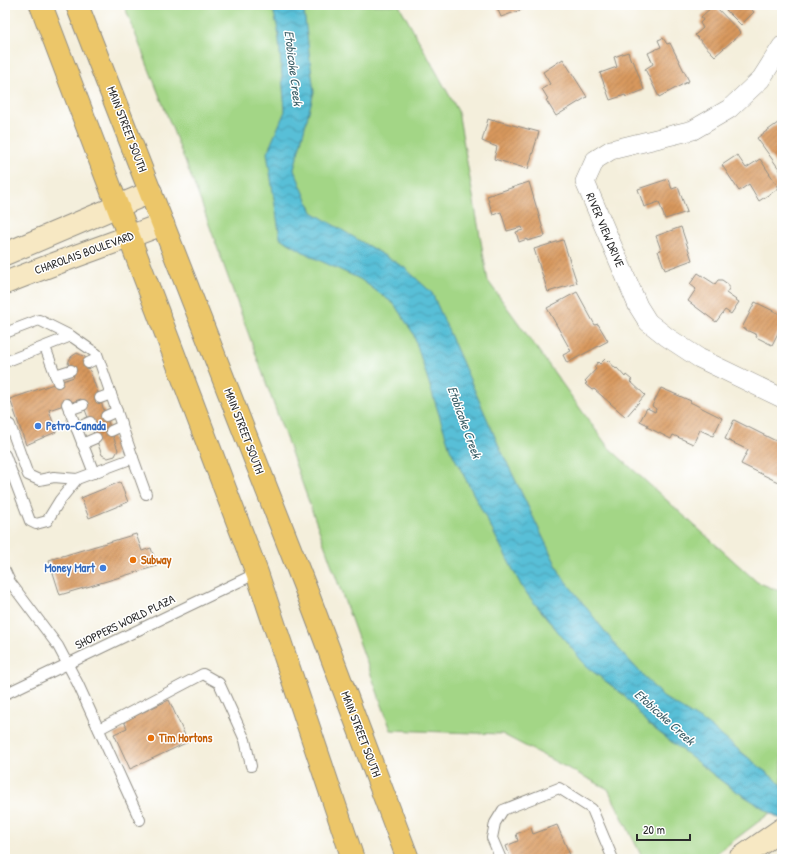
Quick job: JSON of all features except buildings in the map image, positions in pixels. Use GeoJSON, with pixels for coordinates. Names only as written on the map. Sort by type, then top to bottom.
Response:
{"type":"FeatureCollection","features":[{"type":"Feature","properties":{"kind":"main road"},"geometry":{"type":"LineString","coordinates":[[41,5],[257,573],[353,859]]}},
{"type":"Feature","properties":{"kind":"main road","name":"MAIN STREET SOUTH"},"geometry":{"type":"LineString","coordinates":[[77,5],[152,192],[307,592],[408,859]]}},
{"type":"Feature","properties":{"kind":"street","name":"RIVER VIEW DRIVE"},"geometry":{"type":"LineString","coordinates":[[782,46],[761,79],[729,109],[693,130],[611,150],[595,160],[585,182],[638,306],[648,322],[667,337],[699,358],[782,398]]}},
{"type":"Feature","properties":{"kind":"street"},"geometry":{"type":"LineString","coordinates":[[5,254],[152,192]]}},
{"type":"Feature","properties":{"kind":"street","name":"CHAROLAIS BOULEVARD"},"geometry":{"type":"LineString","coordinates":[[5,283],[164,224]]}},
{"type":"Feature","properties":{"kind":"street"},"geometry":{"type":"LineString","coordinates":[[741,857],[782,829]]}},
{"type":"Feature","properties":{"kind":"lane"},"geometry":{"type":"LineString","coordinates":[[5,333],[39,320],[71,336],[97,354],[146,494]]}},
{"type":"Feature","properties":{"kind":"lane"},"geometry":{"type":"LineString","coordinates":[[5,362],[71,336]]}},
{"type":"Feature","properties":{"kind":"lane"},"geometry":{"type":"LineString","coordinates":[[45,347],[57,379],[71,370]]}},
{"type":"Feature","properties":{"kind":"lane"},"geometry":{"type":"LineString","coordinates":[[88,363],[98,358]]}},
{"type":"Feature","properties":{"kind":"lane"},"geometry":{"type":"LineString","coordinates":[[100,398],[111,394]]}},
{"type":"Feature","properties":{"kind":"lane"},"geometry":{"type":"LineString","coordinates":[[83,405],[68,407],[94,473]]}},
{"type":"Feature","properties":{"kind":"lane"},"geometry":{"type":"LineString","coordinates":[[106,416],[117,411]]}},
{"type":"Feature","properties":{"kind":"lane"},"geometry":{"type":"LineString","coordinates":[[5,422],[10,425],[28,475],[38,480],[54,477],[77,479],[133,458]]}},
{"type":"Feature","properties":{"kind":"lane"},"geometry":{"type":"LineString","coordinates":[[76,428],[90,422]]}},
{"type":"Feature","properties":{"kind":"lane"},"geometry":{"type":"LineString","coordinates":[[111,431],[122,426]]}},
{"type":"Feature","properties":{"kind":"lane"},"geometry":{"type":"LineString","coordinates":[[82,444],[96,438]]}},
{"type":"Feature","properties":{"kind":"lane"},"geometry":{"type":"LineString","coordinates":[[5,455],[30,521],[36,524],[47,521],[60,500],[77,479]]}},
{"type":"Feature","properties":{"kind":"lane"},"geometry":{"type":"LineString","coordinates":[[5,570],[10,582],[58,646],[68,664],[140,820]]}},
{"type":"Feature","properties":{"kind":"lane","name":"SHOPPERS WORLD PLAZA"},"geometry":{"type":"LineString","coordinates":[[5,694],[257,573]]}},
{"type":"Feature","properties":{"kind":"lane"},"geometry":{"type":"LineString","coordinates":[[98,729],[203,674],[219,683],[245,740],[251,766]]}},
{"type":"Feature","properties":{"kind":"lane"},"geometry":{"type":"LineString","coordinates":[[501,859],[492,838],[495,823],[503,810],[559,788],[592,809],[612,859]]}},
{"type":"Feature","properties":{"kind":"green space"},"geometry":{"type":"Polygon","coordinates":[[[124,5],[399,5],[458,111],[488,281],[608,447],[757,582],[782,592],[782,804],[709,859],[643,859],[608,789],[502,734],[391,730],[201,202],[124,5]]]}},
{"type":"Feature","properties":{"kind":"water","name":"Etobicoke Creek"},"geometry":{"type":"Polygon","coordinates":[[[272,5],[303,5],[314,92],[294,169],[312,212],[405,268],[432,293],[499,446],[561,575],[617,647],[663,697],[707,724],[782,785],[782,820],[728,786],[647,723],[625,696],[587,667],[523,589],[450,449],[413,333],[394,304],[360,279],[312,257],[280,238],[267,153],[285,111],[278,30],[272,5]]]}},
{"type":"Feature","properties":{"kind":"place","name":"Petro-Canada"},"geometry":{"type":"Point","coordinates":[38,426]}},
{"type":"Feature","properties":{"kind":"place","name":"Subway"},"geometry":{"type":"Point","coordinates":[133,560]}},
{"type":"Feature","properties":{"kind":"place","name":"Money Mart"},"geometry":{"type":"Point","coordinates":[103,568]}},
{"type":"Feature","properties":{"kind":"place","name":"Tim Hortons"},"geometry":{"type":"Point","coordinates":[151,738]}}]}
